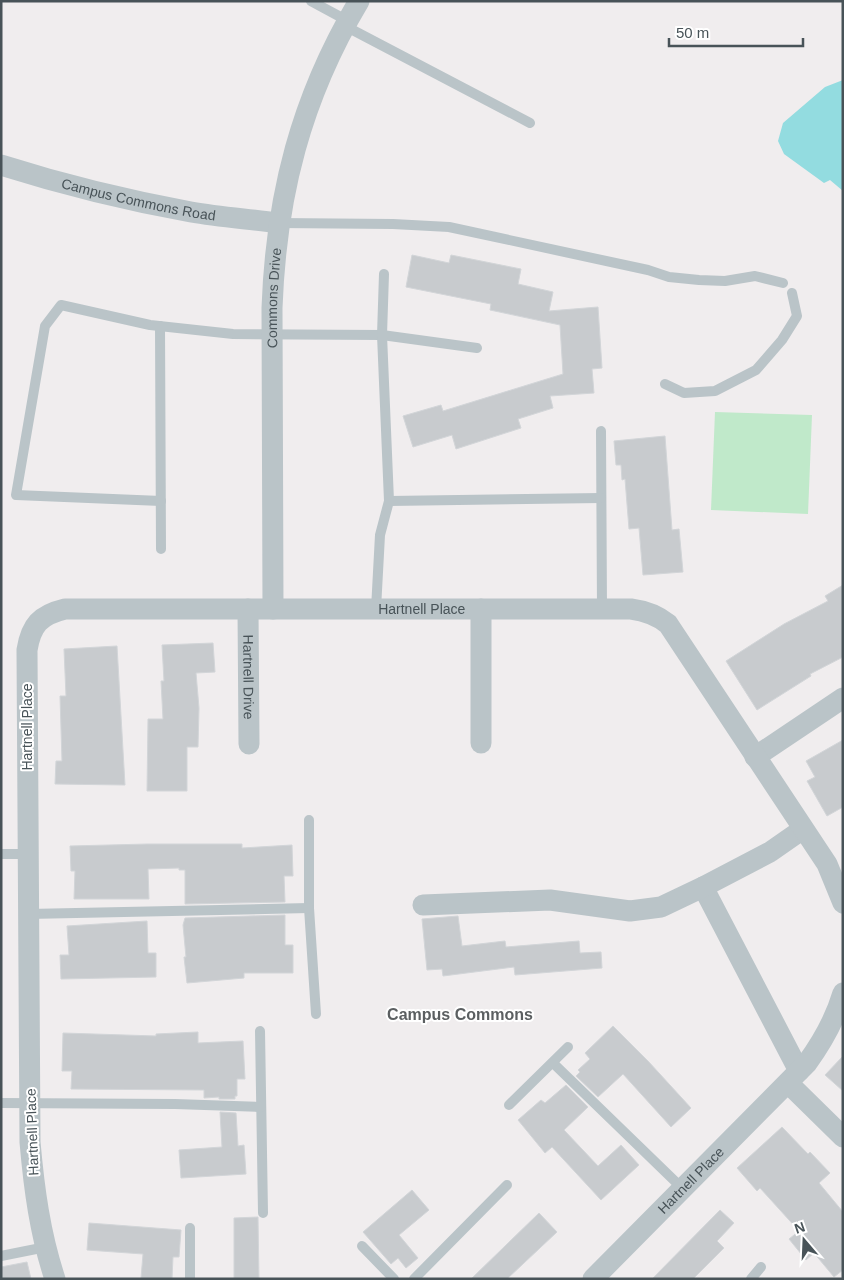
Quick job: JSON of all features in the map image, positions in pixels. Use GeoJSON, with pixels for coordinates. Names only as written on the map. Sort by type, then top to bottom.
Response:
{"type":"FeatureCollection","features":[{"type":"Feature","properties":{"kind":"street","name":"Commons Drive"},"geometry":{"type":"LineString","coordinates":[[273,609],[272,335],[273,265],[278,223],[292,160],[304,119],[319,79],[346,23],[359,1]]}},
{"type":"Feature","properties":{"kind":"street","name":"Campus Commons Road"},"geometry":{"type":"LineString","coordinates":[[1,165],[52,181],[112,196],[193,212],[278,223]]}},
{"type":"Feature","properties":{"kind":"street","name":"Hartnell Place"},"geometry":{"type":"LineString","coordinates":[[55,1279],[46,1247],[34,1184],[30,1142],[26,650],[33,628],[42,618],[53,612],[65,609],[631,609],[645,611],[659,617],[668,624],[827,864],[843,904]]}},
{"type":"Feature","properties":{"kind":"street","name":"Hartnell Drive"},"geometry":{"type":"LineString","coordinates":[[248,609],[249,744]]}},
{"type":"Feature","properties":{"kind":"street","name":"Hartnell Place"},"geometry":{"type":"LineString","coordinates":[[481,609],[481,743]]}},
{"type":"Feature","properties":{"kind":"street"},"geometry":{"type":"LineString","coordinates":[[756,757],[843,698]]}},
{"type":"Feature","properties":{"kind":"street"},"geometry":{"type":"LineString","coordinates":[[423,905],[550,900],[630,911],[661,907],[770,852],[803,829]]}},
{"type":"Feature","properties":{"kind":"street"},"geometry":{"type":"LineString","coordinates":[[703,887],[793,1077],[843,1137]]}},
{"type":"Feature","properties":{"kind":"street","name":"Hartnell Place"},"geometry":{"type":"LineString","coordinates":[[593,1279],[807,1063],[825,1038],[838,1011],[843,993]]}},
{"type":"Feature","properties":{"kind":"lane"},"geometry":{"type":"LineString","coordinates":[[311,1],[346,23],[530,123]]}},
{"type":"Feature","properties":{"kind":"lane"},"geometry":{"type":"LineString","coordinates":[[278,223],[449,226],[648,270],[669,277],[725,281],[755,276],[782,283]]}},
{"type":"Feature","properties":{"kind":"lane"},"geometry":{"type":"LineString","coordinates":[[376,609],[380,535],[390,501],[382,334],[384,274]]}},
{"type":"Feature","properties":{"kind":"lane"},"geometry":{"type":"LineString","coordinates":[[665,384],[684,393],[715,391],[756,370],[782,340],[797,316],[792,293]]}},
{"type":"Feature","properties":{"kind":"lane"},"geometry":{"type":"LineString","coordinates":[[161,501],[16,495],[45,326],[61,305],[160,326],[232,334],[382,334],[477,348]]}},
{"type":"Feature","properties":{"kind":"lane"},"geometry":{"type":"LineString","coordinates":[[160,326],[161,549]]}},
{"type":"Feature","properties":{"kind":"lane"},"geometry":{"type":"LineString","coordinates":[[601,432],[602,609]]}},
{"type":"Feature","properties":{"kind":"lane"},"geometry":{"type":"LineString","coordinates":[[390,501],[601,498]]}},
{"type":"Feature","properties":{"kind":"lane"},"geometry":{"type":"LineString","coordinates":[[309,820],[308,908],[316,1014]]}},
{"type":"Feature","properties":{"kind":"lane"},"geometry":{"type":"LineString","coordinates":[[1,854],[28,854]]}},
{"type":"Feature","properties":{"kind":"lane"},"geometry":{"type":"LineString","coordinates":[[28,914],[308,908]]}},
{"type":"Feature","properties":{"kind":"lane"},"geometry":{"type":"LineString","coordinates":[[260,1030],[263,1213]]}},
{"type":"Feature","properties":{"kind":"lane"},"geometry":{"type":"LineString","coordinates":[[509,1105],[568,1047]]}},
{"type":"Feature","properties":{"kind":"lane"},"geometry":{"type":"LineString","coordinates":[[553,1063],[683,1188]]}},
{"type":"Feature","properties":{"kind":"lane"},"geometry":{"type":"LineString","coordinates":[[1,1103],[175,1104],[261,1107]]}},
{"type":"Feature","properties":{"kind":"lane"},"geometry":{"type":"LineString","coordinates":[[414,1279],[507,1185]]}},
{"type":"Feature","properties":{"kind":"lane"},"geometry":{"type":"LineString","coordinates":[[190,1228],[190,1279]]}},
{"type":"Feature","properties":{"kind":"lane"},"geometry":{"type":"LineString","coordinates":[[362,1246],[394,1279]]}},
{"type":"Feature","properties":{"kind":"lane"},"geometry":{"type":"LineString","coordinates":[[1,1256],[46,1247]]}},
{"type":"Feature","properties":{"kind":"lane"},"geometry":{"type":"LineString","coordinates":[[751,1279],[761,1267]]}},
{"type":"Feature","properties":{"kind":"green space"},"geometry":{"type":"Polygon","coordinates":[[[715,412],[812,415],[808,514],[711,510],[715,412]]]}},
{"type":"Feature","properties":{"kind":"water"},"geometry":{"type":"Polygon","coordinates":[[[843,80],[843,191],[830,180],[824,183],[784,154],[778,141],[783,123],[825,87],[843,80]]]}},
{"type":"Feature","properties":{"kind":"building"},"geometry":{"type":"Polygon","coordinates":[[[412,255],[449,263],[451,255],[521,269],[518,284],[553,292],[549,311],[598,307],[602,368],[592,369],[594,393],[550,396],[553,408],[518,419],[521,428],[456,449],[452,435],[413,447],[403,416],[441,405],[443,411],[563,374],[560,325],[490,310],[491,304],[406,287],[412,255]]]}},
{"type":"Feature","properties":{"kind":"building"},"geometry":{"type":"Polygon","coordinates":[[[665,436],[672,530],[679,529],[683,572],[643,575],[639,528],[629,529],[625,479],[622,480],[621,465],[616,465],[614,441],[665,436]]]}},
{"type":"Feature","properties":{"kind":"building"},"geometry":{"type":"Polygon","coordinates":[[[843,585],[843,657],[810,674],[811,676],[757,710],[726,661],[784,624],[828,601],[825,596],[843,585]]]}},
{"type":"Feature","properties":{"kind":"building"},"geometry":{"type":"Polygon","coordinates":[[[213,643],[215,672],[196,673],[199,708],[198,747],[187,747],[187,791],[147,791],[148,719],[163,719],[161,681],[164,681],[162,645],[213,643]]]}},
{"type":"Feature","properties":{"kind":"building"},"geometry":{"type":"Polygon","coordinates":[[[117,646],[125,785],[55,784],[56,761],[62,761],[60,696],[66,696],[64,649],[117,646]]]}},
{"type":"Feature","properties":{"kind":"building"},"geometry":{"type":"Polygon","coordinates":[[[843,740],[843,807],[827,816],[807,781],[815,777],[806,761],[843,740]]]}},
{"type":"Feature","properties":{"kind":"building"},"geometry":{"type":"Polygon","coordinates":[[[242,844],[242,848],[292,845],[293,876],[284,876],[285,902],[185,904],[185,870],[179,870],[179,868],[148,869],[149,899],[74,899],[75,871],[71,871],[70,846],[242,844]]]}},
{"type":"Feature","properties":{"kind":"building"},"geometry":{"type":"Polygon","coordinates":[[[285,915],[285,945],[293,945],[293,973],[244,973],[244,978],[187,983],[183,925],[185,918],[285,915]]]}},
{"type":"Feature","properties":{"kind":"building"},"geometry":{"type":"Polygon","coordinates":[[[458,916],[462,946],[505,941],[506,947],[579,941],[580,953],[601,952],[602,968],[515,975],[514,967],[443,976],[442,969],[427,970],[422,919],[458,916]]]}},
{"type":"Feature","properties":{"kind":"building"},"geometry":{"type":"Polygon","coordinates":[[[147,921],[148,953],[156,953],[156,977],[61,979],[60,955],[69,955],[67,926],[147,921]]]}},
{"type":"Feature","properties":{"kind":"building"},"geometry":{"type":"Polygon","coordinates":[[[613,1026],[691,1108],[671,1127],[623,1074],[598,1097],[576,1076],[580,1072],[578,1070],[590,1059],[585,1053],[613,1026]]]}},
{"type":"Feature","properties":{"kind":"building"},"geometry":{"type":"Polygon","coordinates":[[[198,1032],[198,1043],[243,1041],[245,1079],[237,1079],[237,1096],[235,1096],[235,1099],[204,1098],[204,1090],[71,1089],[72,1071],[62,1071],[63,1033],[156,1036],[156,1034],[198,1032]]]}},
{"type":"Feature","properties":{"kind":"building"},"geometry":{"type":"Polygon","coordinates":[[[843,1056],[843,1091],[825,1075],[843,1056]]]}},
{"type":"Feature","properties":{"kind":"building"},"geometry":{"type":"Polygon","coordinates":[[[566,1085],[588,1107],[564,1130],[598,1166],[621,1145],[639,1165],[601,1200],[552,1147],[545,1153],[518,1120],[541,1100],[545,1103],[566,1085]]]}},
{"type":"Feature","properties":{"kind":"building"},"geometry":{"type":"Polygon","coordinates":[[[220,1112],[236,1113],[238,1146],[244,1145],[246,1174],[181,1178],[179,1150],[222,1147],[220,1112]]]}},
{"type":"Feature","properties":{"kind":"building"},"geometry":{"type":"Polygon","coordinates":[[[782,1127],[808,1154],[810,1152],[830,1173],[819,1183],[843,1212],[843,1270],[834,1277],[814,1253],[806,1260],[789,1239],[799,1231],[760,1188],[757,1191],[737,1168],[782,1127]]]}},
{"type":"Feature","properties":{"kind":"building"},"geometry":{"type":"Polygon","coordinates":[[[412,1190],[429,1210],[399,1235],[418,1258],[406,1268],[398,1258],[391,1264],[363,1232],[412,1190]]]}},
{"type":"Feature","properties":{"kind":"building"},"geometry":{"type":"Polygon","coordinates":[[[720,1210],[734,1223],[717,1241],[724,1248],[693,1279],[652,1279],[720,1210]]]}},
{"type":"Feature","properties":{"kind":"building"},"geometry":{"type":"Polygon","coordinates":[[[539,1213],[557,1232],[507,1279],[471,1279],[539,1213]]]}},
{"type":"Feature","properties":{"kind":"building"},"geometry":{"type":"Polygon","coordinates":[[[258,1217],[259,1279],[234,1279],[234,1218],[258,1217]]]}},
{"type":"Feature","properties":{"kind":"building"},"geometry":{"type":"Polygon","coordinates":[[[89,1223],[181,1230],[179,1257],[173,1257],[172,1279],[141,1278],[143,1254],[87,1250],[89,1223]]]}},
{"type":"Feature","properties":{"kind":"building"},"geometry":{"type":"Polygon","coordinates":[[[27,1262],[31,1279],[1,1279],[1,1267],[27,1262]]]}},
{"type":"Feature","properties":{"kind":"district","name":"Campus Commons"},"geometry":{"type":"Point","coordinates":[460,1014]}}]}
